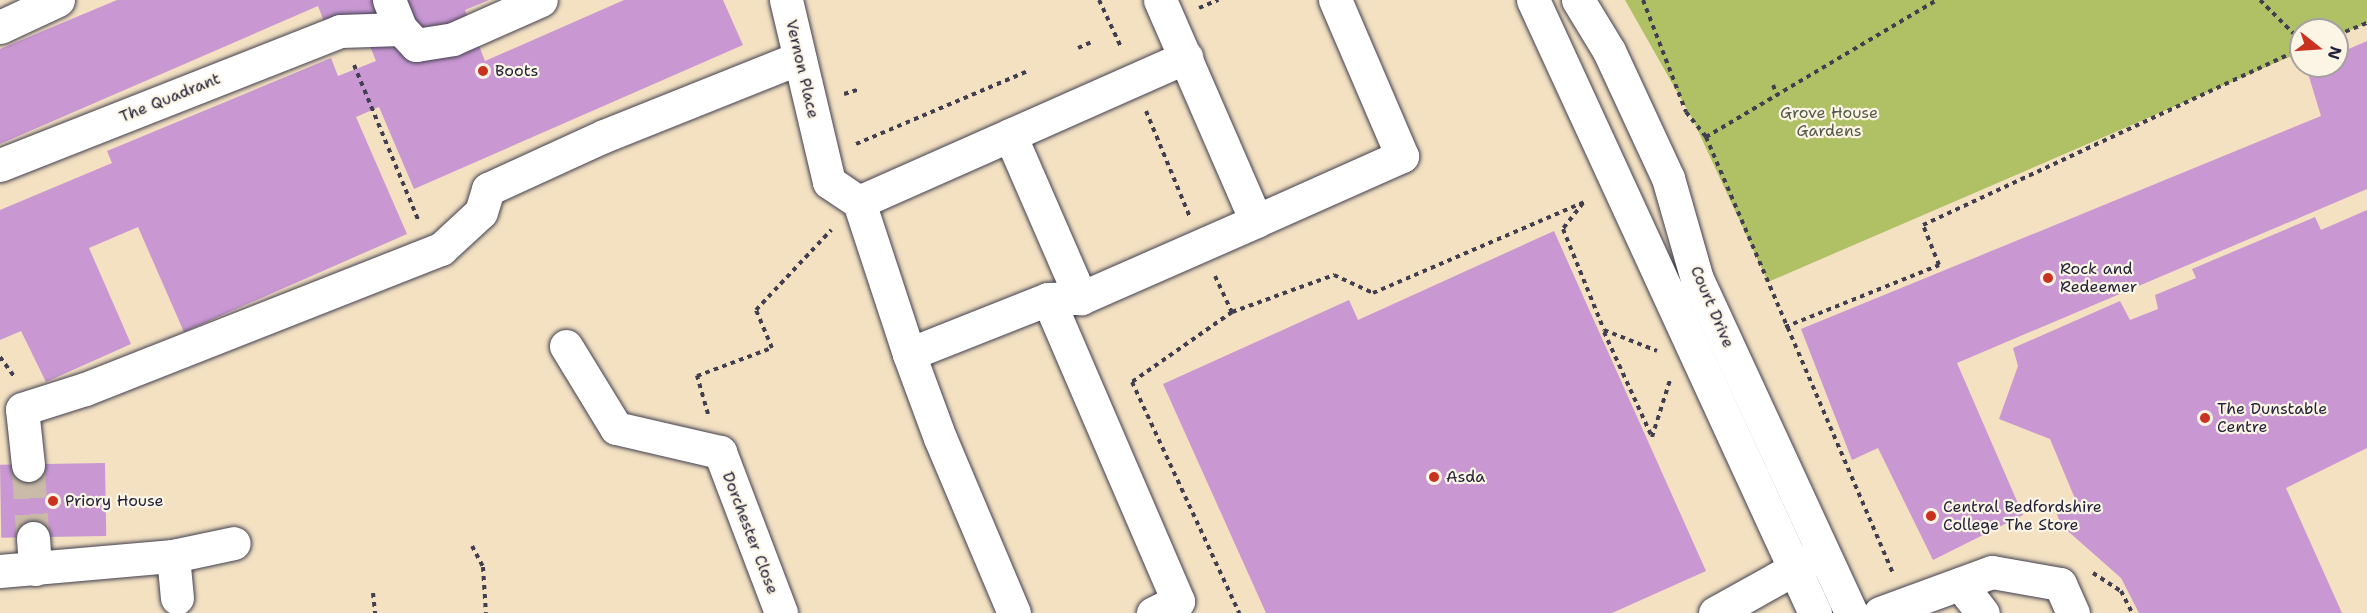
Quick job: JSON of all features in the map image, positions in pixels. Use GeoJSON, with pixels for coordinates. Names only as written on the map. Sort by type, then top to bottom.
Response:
{"type":"FeatureCollection","features":[{"type":"Feature","properties":{"kind":"street"},"geometry":{"type":"LineString","coordinates":[[0,27],[58,0]]}},
{"type":"Feature","properties":{"kind":"street","name":"The Quadrant"},"geometry":{"type":"LineString","coordinates":[[0,165],[340,31],[395,15],[417,45],[453,39],[541,0]]}},
{"type":"Feature","properties":{"kind":"street","name":"Vernon Place"},"geometry":{"type":"LineString","coordinates":[[786,0],[829,182],[859,202]]}},
{"type":"Feature","properties":{"kind":"street"},"geometry":{"type":"LineString","coordinates":[[1160,0],[1256,221]]}},
{"type":"Feature","properties":{"kind":"street"},"geometry":{"type":"LineString","coordinates":[[909,354],[1047,299],[1081,298],[1402,156],[1335,0]]}},
{"type":"Feature","properties":{"kind":"street"},"geometry":{"type":"LineString","coordinates":[[1533,0],[1815,613]]}},
{"type":"Feature","properties":{"kind":"street","name":"Court Drive"},"geometry":{"type":"LineString","coordinates":[[1578,0],[1609,51],[1668,178],[1697,279],[1851,613]]}},
{"type":"Feature","properties":{"kind":"street"},"geometry":{"type":"LineString","coordinates":[[1014,613],[940,438],[909,354],[859,202],[1186,57]]}},
{"type":"Feature","properties":{"kind":"street"},"geometry":{"type":"LineString","coordinates":[[28,465],[22,409],[85,389],[432,253],[455,240],[481,212],[488,189],[604,136],[799,58]]}},
{"type":"Feature","properties":{"kind":"street"},"geometry":{"type":"LineString","coordinates":[[1010,135],[1081,298]]}},
{"type":"Feature","properties":{"kind":"street"},"geometry":{"type":"LineString","coordinates":[[1047,299],[1178,601],[1153,613]]}},
{"type":"Feature","properties":{"kind":"street"},"geometry":{"type":"LineString","coordinates":[[566,346],[616,428],[720,452]]}},
{"type":"Feature","properties":{"kind":"street","name":"Dorchester Close"},"geometry":{"type":"LineString","coordinates":[[720,452],[781,613]]}},
{"type":"Feature","properties":{"kind":"street"},"geometry":{"type":"LineString","coordinates":[[0,571],[34,554],[173,556],[234,543]]}},
{"type":"Feature","properties":{"kind":"street"},"geometry":{"type":"LineString","coordinates":[[1715,613],[1823,552]]}},
{"type":"Feature","properties":{"kind":"street"},"geometry":{"type":"LineString","coordinates":[[173,556],[177,598]]}},
{"type":"Feature","properties":{"kind":"street"},"geometry":{"type":"LineString","coordinates":[[1880,613],[1992,572],[2060,584],[2073,613]]}},
{"type":"Feature","properties":{"kind":"street"},"geometry":{"type":"LineString","coordinates":[[1960,584],[1983,613]]}},
{"type":"Feature","properties":{"kind":"path"},"geometry":{"type":"LineString","coordinates":[[1099,0],[1121,47]]}},
{"type":"Feature","properties":{"kind":"path"},"geometry":{"type":"LineString","coordinates":[[1643,0],[1686,112],[1706,137],[1785,327],[1894,575]]}},
{"type":"Feature","properties":{"kind":"path"},"geometry":{"type":"LineString","coordinates":[[1706,137],[1937,0]]}},
{"type":"Feature","properties":{"kind":"path"},"geometry":{"type":"LineString","coordinates":[[2260,0],[2289,29]]}},
{"type":"Feature","properties":{"kind":"path"},"geometry":{"type":"LineString","coordinates":[[2349,30],[2367,23]]}},
{"type":"Feature","properties":{"kind":"path"},"geometry":{"type":"LineString","coordinates":[[340,31],[432,253]]}},
{"type":"Feature","properties":{"kind":"path"},"geometry":{"type":"LineString","coordinates":[[1078,48],[1094,41]]}},
{"type":"Feature","properties":{"kind":"path"},"geometry":{"type":"LineString","coordinates":[[1785,327],[1939,265],[1923,225],[2289,55]]}},
{"type":"Feature","properties":{"kind":"path"},"geometry":{"type":"LineString","coordinates":[[821,148],[1026,72]]}},
{"type":"Feature","properties":{"kind":"path"},"geometry":{"type":"LineString","coordinates":[[1773,85],[1777,94]]}},
{"type":"Feature","properties":{"kind":"path"},"geometry":{"type":"LineString","coordinates":[[1141,99],[1192,221]]}},
{"type":"Feature","properties":{"kind":"path"},"geometry":{"type":"LineString","coordinates":[[720,452],[697,376],[772,348],[756,310],[859,202]]}},
{"type":"Feature","properties":{"kind":"path"},"geometry":{"type":"LineString","coordinates":[[1239,613],[1132,382],[1232,312],[1334,275],[1373,293],[1584,202],[1563,230],[1604,330],[1652,437],[1671,377]]}},
{"type":"Feature","properties":{"kind":"path"},"geometry":{"type":"LineString","coordinates":[[1214,274],[1232,312]]}},
{"type":"Feature","properties":{"kind":"path"},"geometry":{"type":"LineString","coordinates":[[1604,330],[1658,352]]}},
{"type":"Feature","properties":{"kind":"path"},"geometry":{"type":"LineString","coordinates":[[472,546],[483,567],[486,613]]}},
{"type":"Feature","properties":{"kind":"path"},"geometry":{"type":"LineString","coordinates":[[373,593],[375,613]]}},
{"type":"Feature","properties":{"kind":"green space","name":"Grove House Gardens"},"geometry":{"type":"Polygon","coordinates":[[[1625,0],[2367,0],[2367,23],[2349,31],[2349,18],[2289,18],[2289,57],[1768,282],[1693,120],[1625,0]]]}},
{"type":"Feature","properties":{"kind":"building"},"geometry":{"type":"Polygon","coordinates":[[[117,0],[489,0],[465,10],[485,61],[624,0],[723,0],[743,45],[414,189],[379,107],[356,117],[407,234],[184,332],[138,227],[89,248],[131,344],[46,382],[21,331],[0,340],[0,210],[112,163],[107,151],[331,58],[338,76],[376,61],[366,36],[335,50],[318,6],[0,144],[0,49],[117,0]]]}},
{"type":"Feature","properties":{"kind":"building"},"geometry":{"type":"Polygon","coordinates":[[[2367,41],[2367,189],[1957,363],[2023,515],[1933,560],[1878,448],[1852,460],[1801,329],[2321,116],[2309,78],[2349,78],[2349,49],[2367,41]]]}},
{"type":"Feature","properties":{"kind":"building"},"geometry":{"type":"Polygon","coordinates":[[[2367,210],[2367,448],[2286,488],[2342,613],[2139,613],[2121,578],[2061,525],[2055,509],[2076,501],[2050,439],[1999,419],[2018,366],[2013,348],[2120,301],[2130,320],[2158,309],[2155,295],[2196,278],[2192,269],[2315,217],[2321,230],[2367,210]]]}},
{"type":"Feature","properties":{"kind":"building","name":"Asda"},"geometry":{"type":"Polygon","coordinates":[[[1554,231],[1706,571],[1612,613],[1266,613],[1163,384],[1349,300],[1358,320],[1554,231]]]}},
{"type":"Feature","properties":{"kind":"building","name":"Priory House"},"geometry":{"type":"Polygon","coordinates":[[[105,463],[106,536],[1,538],[0,465],[105,463]]]}},
{"type":"Feature","properties":{"kind":"tunnel"},"geometry":{"type":"LineString","coordinates":[[28,465],[33,538]]}},
{"type":"Feature","properties":{"kind":"place","name":"Boots"},"geometry":{"type":"Point","coordinates":[483,71]}},
{"type":"Feature","properties":{"kind":"place","name":"Rock and Redeemer"},"geometry":{"type":"Point","coordinates":[2048,278]}},
{"type":"Feature","properties":{"kind":"place","name":"The Dunstable Centre"},"geometry":{"type":"Point","coordinates":[2205,418]}},
{"type":"Feature","properties":{"kind":"place","name":"Asda"},"geometry":{"type":"Point","coordinates":[1434,477]}},
{"type":"Feature","properties":{"kind":"place","name":"Priory House"},"geometry":{"type":"Point","coordinates":[53,501]}},
{"type":"Feature","properties":{"kind":"place","name":"Central Bedfordshire College The Store"},"geometry":{"type":"Point","coordinates":[1931,516]}}]}
